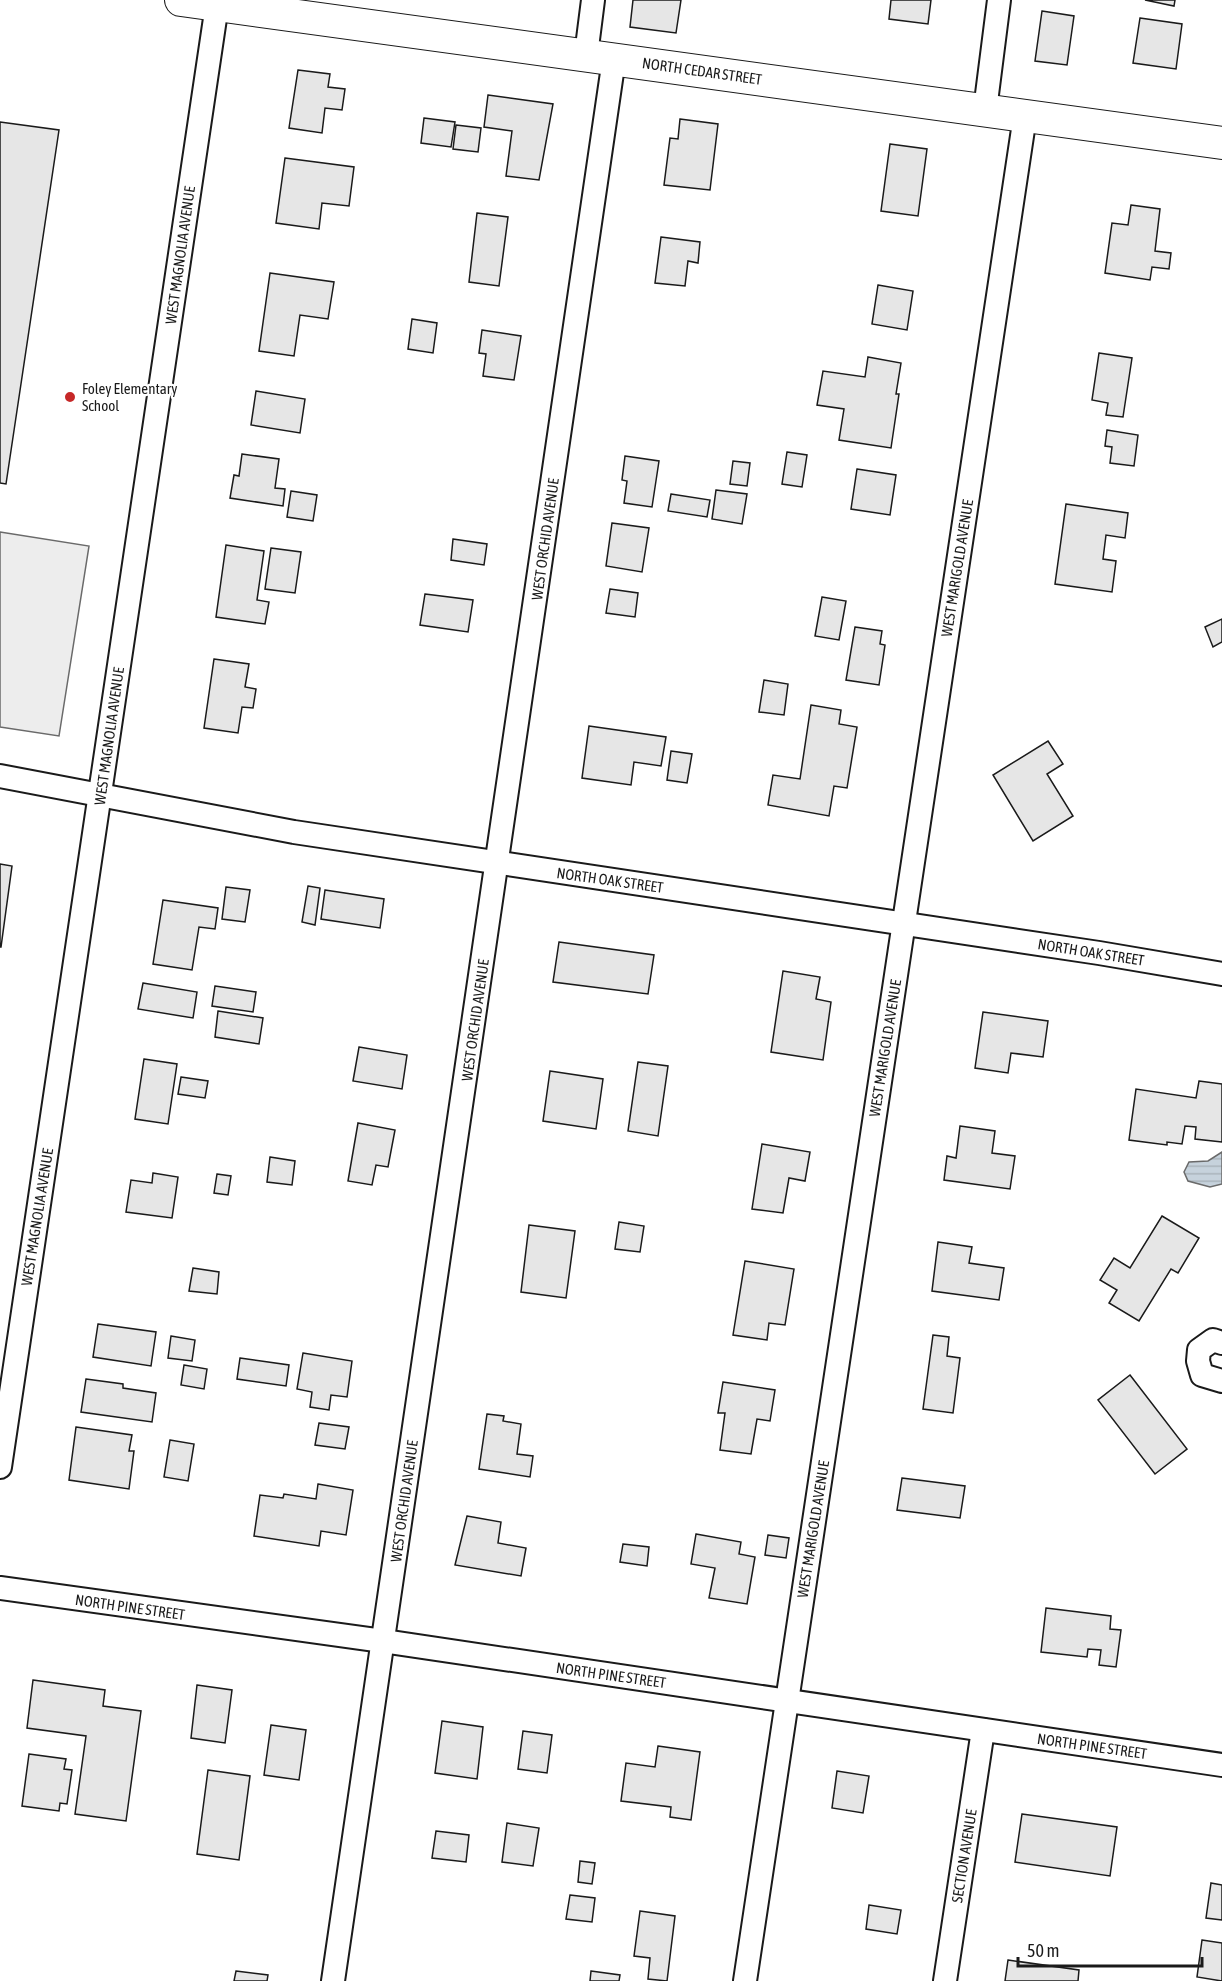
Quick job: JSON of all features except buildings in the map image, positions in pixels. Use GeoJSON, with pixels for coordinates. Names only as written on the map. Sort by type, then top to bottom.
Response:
{"type":"FeatureCollection","features":[{"type":"Feature","properties":{"kind":"street","name":"NORTH CEDAR STREET"},"geometry":{"type":"LineString","coordinates":[[181,0],[1222,143]]}},
{"type":"Feature","properties":{"kind":"street","name":"WEST ORCHID AVENUE"},"geometry":{"type":"LineString","coordinates":[[333,1981],[499,863],[600,57],[593,0]]}},
{"type":"Feature","properties":{"kind":"street"},"geometry":{"type":"LineString","coordinates":[[985,110],[999,0]]}},
{"type":"Feature","properties":{"kind":"street","name":"WEST MAGNOLIA AVENUE"},"geometry":{"type":"LineString","coordinates":[[0,1467],[217,5]]}},
{"type":"Feature","properties":{"kind":"street","name":"WEST MARIGOLD AVENUE"},"geometry":{"type":"LineString","coordinates":[[745,1981],[1025,116]]}},
{"type":"Feature","properties":{"kind":"street","name":"NORTH OAK STREET"},"geometry":{"type":"LineString","coordinates":[[0,776],[294,832],[1222,974]]}},
{"type":"Feature","properties":{"kind":"street"},"geometry":{"type":"LineString","coordinates":[[1222,1343],[1213,1341],[1199,1350],[1197,1360],[1202,1375],[1222,1381]]}},
{"type":"Feature","properties":{"kind":"street","name":"NORTH PINE STREET"},"geometry":{"type":"LineString","coordinates":[[0,1588],[383,1641],[1222,1765]]}},
{"type":"Feature","properties":{"kind":"street","name":"SECTION AVENUE"},"geometry":{"type":"LineString","coordinates":[[945,1981],[983,1730]]}},
{"type":"Feature","properties":{"kind":"shaded area"},"geometry":{"type":"Polygon","coordinates":[[[0,532],[89,546],[59,736],[0,727],[0,532]]]}},
{"type":"Feature","properties":{"kind":"shaded area"},"geometry":{"type":"Polygon","coordinates":[[[1222,1152],[1222,1184],[1210,1187],[1188,1181],[1184,1172],[1189,1162],[1208,1161],[1222,1152]]]}},
{"type":"Feature","properties":{"kind":"place","name":"Foley Elementary School"},"geometry":{"type":"Point","coordinates":[70,397]}}]}
